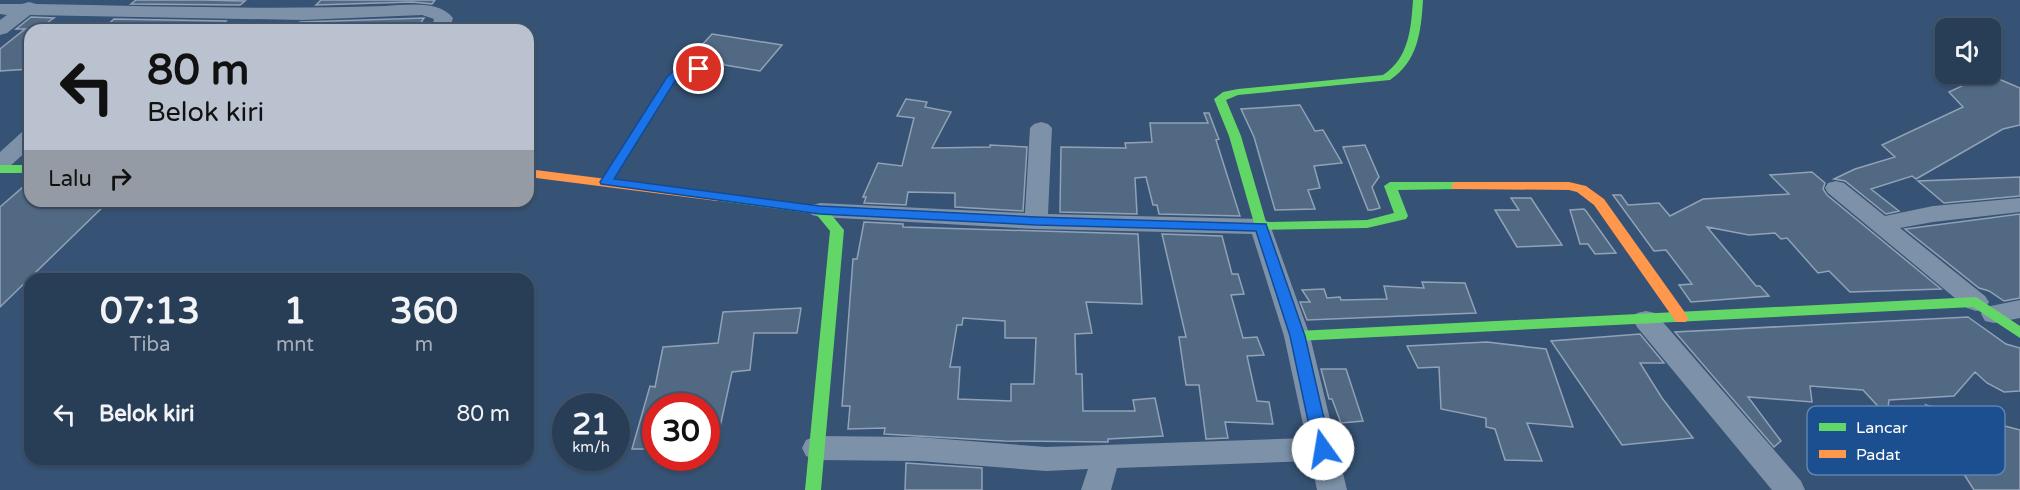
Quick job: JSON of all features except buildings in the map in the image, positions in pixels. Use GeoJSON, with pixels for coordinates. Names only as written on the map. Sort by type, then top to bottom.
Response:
{"type":"FeatureCollection","features":[{"type":"Feature","properties":{"kind":"street"},"geometry":{"type":"LineString","coordinates":[[294,24],[316,0]]}},
{"type":"Feature","properties":{"kind":"street"},"geometry":{"type":"LineString","coordinates":[[1332,490],[1297,336],[1261,227],[1235,136],[1220,99],[1227,94],[1238,92],[1386,78],[1401,69],[1408,57],[1417,18],[1418,0]]}},
{"type":"Feature","properties":{"kind":"street"},"geometry":{"type":"LineString","coordinates":[[0,9],[31,5],[177,6],[303,14],[422,10],[438,12],[444,18],[442,24]]}},
{"type":"Feature","properties":{"kind":"street"},"geometry":{"type":"LineString","coordinates":[[0,29],[31,5]]}},
{"type":"Feature","properties":{"kind":"street"},"geometry":{"type":"LineString","coordinates":[[157,24],[177,6]]}},
{"type":"Feature","properties":{"kind":"street"},"geometry":{"type":"LineString","coordinates":[[1036,221],[1041,128]]}},
{"type":"Feature","properties":{"kind":"street"},"geometry":{"type":"LineString","coordinates":[[0,163],[24,142]]}},
{"type":"Feature","properties":{"kind":"street"},"geometry":{"type":"LineString","coordinates":[[0,169],[24,169]]}},
{"type":"Feature","properties":{"kind":"street"},"geometry":{"type":"LineString","coordinates":[[534,174],[820,210],[1036,221],[1261,227],[1367,224],[1401,216],[1390,186],[1569,186],[1581,189],[1599,202],[1681,318]]}},
{"type":"Feature","properties":{"kind":"street"},"geometry":{"type":"LineString","coordinates":[[1836,188],[1985,308],[2020,333]]}},
{"type":"Feature","properties":{"kind":"street"},"geometry":{"type":"LineString","coordinates":[[1881,224],[1934,214],[2020,206]]}},
{"type":"Feature","properties":{"kind":"street"},"geometry":{"type":"LineString","coordinates":[[813,490],[837,230],[820,210]]}},
{"type":"Feature","properties":{"kind":"street"},"geometry":{"type":"LineString","coordinates":[[1297,336],[1646,320],[1781,310],[2020,309]]}},
{"type":"Feature","properties":{"kind":"street"},"geometry":{"type":"LineString","coordinates":[[1646,320],[1790,490]]}},
{"type":"Feature","properties":{"kind":"street"},"geometry":{"type":"LineString","coordinates":[[816,448],[918,449],[1046,459],[1323,449]]}},
{"type":"Feature","properties":{"kind":"street"},"geometry":{"type":"LineString","coordinates":[[1096,490],[1106,457]]}},
{"type":"Feature","properties":{"kind":"lane"},"geometry":{"type":"LineString","coordinates":[[606,182],[671,79],[678,73],[720,66]]}},
{"type":"Feature","properties":{"kind":"traffic: fast"},"geometry":{"type":"LineString","coordinates":[[1418,0],[1415,33],[1408,54],[1396,72],[1386,78],[1238,92],[1227,94],[1220,99],[1235,136],[1261,227],[1367,224],[1401,216],[1390,186],[1457,186]]}},
{"type":"Feature","properties":{"kind":"traffic: fast"},"geometry":{"type":"LineString","coordinates":[[0,169],[24,169]]}},
{"type":"Feature","properties":{"kind":"traffic: fast"},"geometry":{"type":"LineString","coordinates":[[717,197],[820,210],[837,230],[813,490]]}},
{"type":"Feature","properties":{"kind":"traffic: fast"},"geometry":{"type":"LineString","coordinates":[[1297,336],[1976,302],[2020,333]]}},
{"type":"Feature","properties":{"kind":"traffic: slow"},"geometry":{"type":"LineString","coordinates":[[534,174],[717,197]]}},
{"type":"Feature","properties":{"kind":"traffic: slow"},"geometry":{"type":"LineString","coordinates":[[1457,186],[1569,186],[1581,189],[1599,202],[1681,318]]}},
{"type":"Feature","properties":{"kind":"route"},"geometry":{"type":"LineString","coordinates":[[699,69],[678,73],[671,79],[606,182],[820,210],[1036,221],[1261,227],[1297,336],[1323,449]]}}]}
